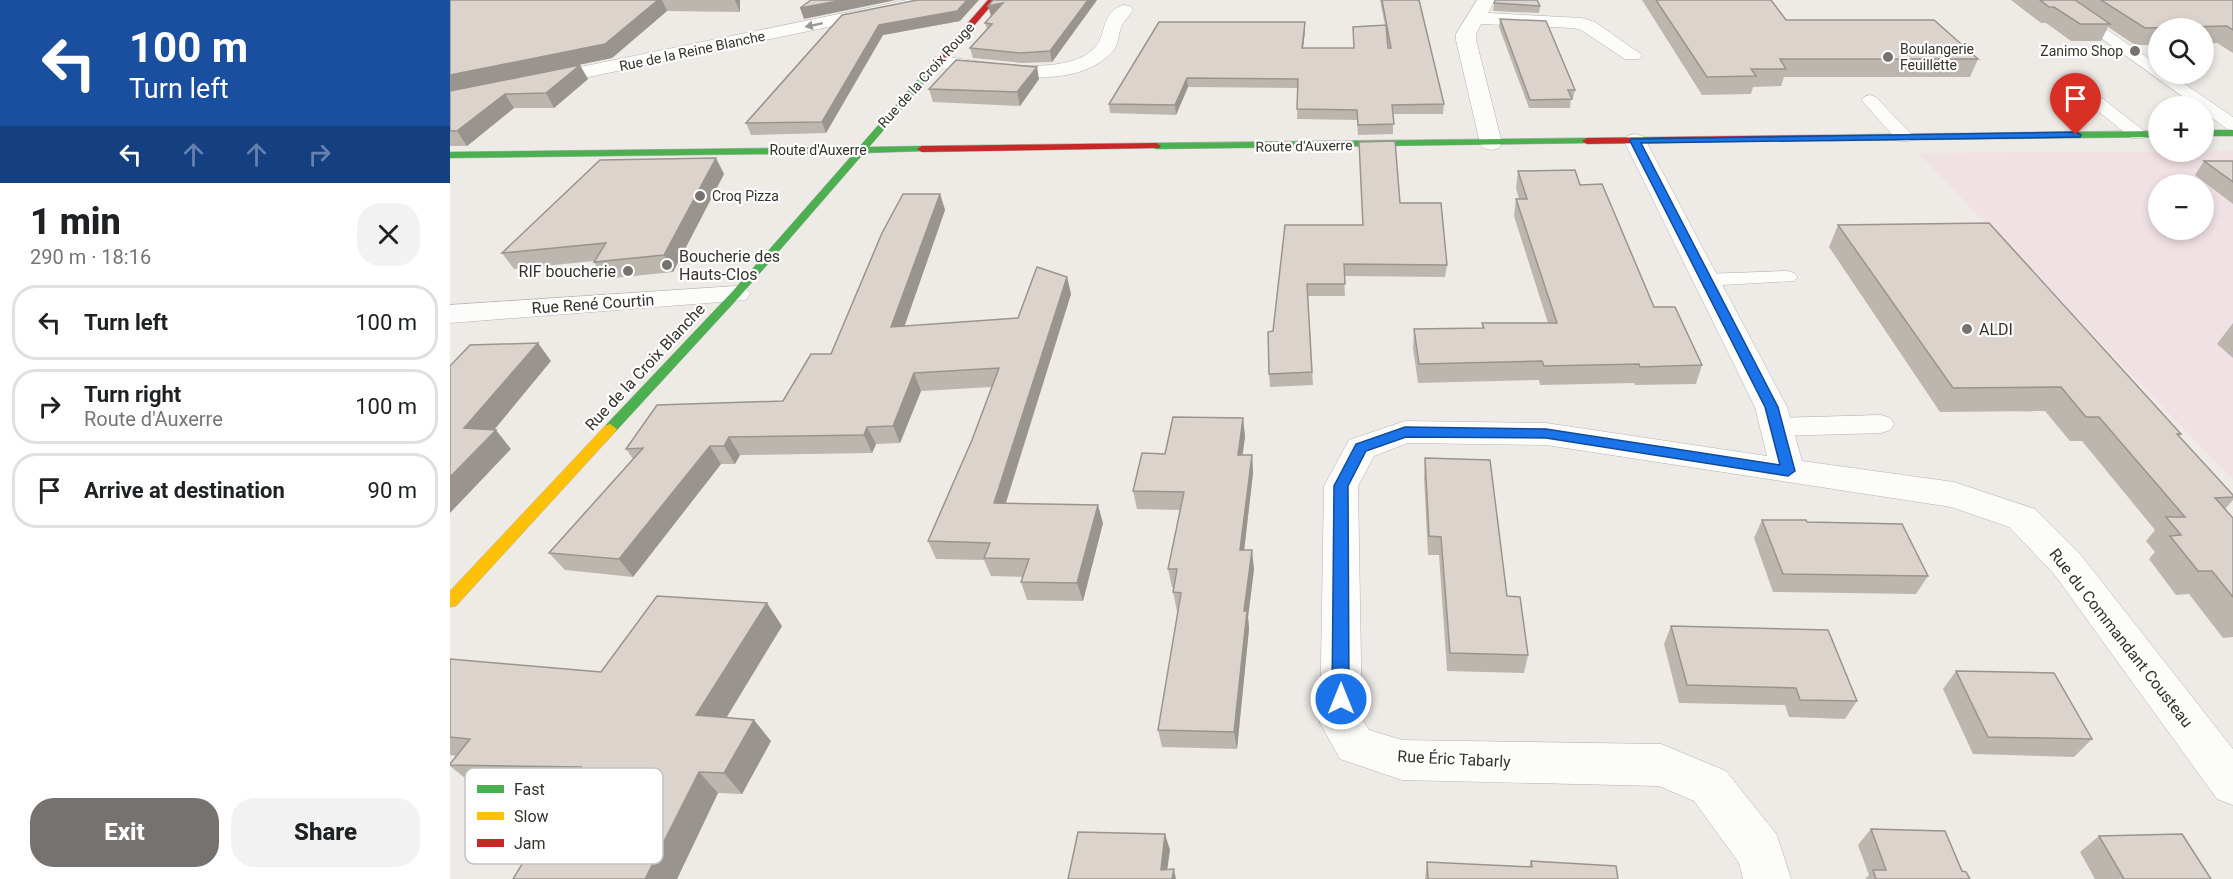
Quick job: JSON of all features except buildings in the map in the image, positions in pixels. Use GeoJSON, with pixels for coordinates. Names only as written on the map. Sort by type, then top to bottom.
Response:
{"type":"FeatureCollection","features":[{"type":"Feature","properties":{"kind":"main road","name":"Rue de la Croix Rouge"},"geometry":{"type":"LineString","coordinates":[[860,150],[993,0]]}},
{"type":"Feature","properties":{"kind":"main road"},"geometry":{"type":"LineString","coordinates":[[2214,133],[2233,133]]}},
{"type":"Feature","properties":{"kind":"main road","name":"Route d'Auxerre"},"geometry":{"type":"LineString","coordinates":[[450,155],[2148,134]]}},
{"type":"Feature","properties":{"kind":"main road","name":"Rue de la Croix Blanche"},"geometry":{"type":"LineString","coordinates":[[450,601],[736,294],[860,150]]}},
{"type":"Feature","properties":{"kind":"street","name":"Rue de la Reine Blanche"},"geometry":{"type":"LineString","coordinates":[[520,85],[933,0]]}},
{"type":"Feature","properties":{"kind":"street"},"geometry":{"type":"LineString","coordinates":[[1487,0],[1466,34],[1466,40],[1491,143]]}},
{"type":"Feature","properties":{"kind":"street"},"geometry":{"type":"LineString","coordinates":[[939,62],[1018,72],[1068,68],[1093,58],[1106,48],[1113,25],[1124,10]]}},
{"type":"Feature","properties":{"kind":"street"},"geometry":{"type":"LineString","coordinates":[[1476,18],[1497,21],[1575,22],[1598,32],[1632,55]]}},
{"type":"Feature","properties":{"kind":"street"},"geometry":{"type":"LineString","coordinates":[[1635,141],[1771,407],[1788,471]]}},
{"type":"Feature","properties":{"kind":"street","name":"Rue René Courtin"},"geometry":{"type":"LineString","coordinates":[[450,314],[736,294]]}},
{"type":"Feature","properties":{"kind":"street","name":"Rue Éric Tabarly"},"geometry":{"type":"LineString","coordinates":[[1767,879],[1760,852],[1710,786],[1660,765],[1402,760],[1355,745],[1341,723],[1341,486],[1361,448],[1405,432],[1546,434],[1788,471]]}},
{"type":"Feature","properties":{"kind":"street","name":"Rue du Commandant Cousteau"},"geometry":{"type":"LineString","coordinates":[[1788,471],[1954,495],[2022,518],[2067,564],[2233,784]]}},
{"type":"Feature","properties":{"kind":"lane"},"geometry":{"type":"LineString","coordinates":[[2055,0],[2233,125]]}},
{"type":"Feature","properties":{"kind":"lane"},"geometry":{"type":"LineString","coordinates":[[2092,98],[2137,134]]}},
{"type":"Feature","properties":{"kind":"lane"},"geometry":{"type":"LineString","coordinates":[[1870,100],[1904,137]]}},
{"type":"Feature","properties":{"kind":"lane"},"geometry":{"type":"LineString","coordinates":[[1705,280],[1787,277]]}},
{"type":"Feature","properties":{"kind":"lane"},"geometry":{"type":"LineString","coordinates":[[1778,427],[1881,424]]}},
{"type":"Feature","properties":{"kind":"shaded area"},"geometry":{"type":"Polygon","coordinates":[[[2214,151],[2233,151],[2233,480],[1918,153],[2148,152],[2148,162],[2214,162],[2214,151]]]}},
{"type":"Feature","properties":{"kind":"traffic: fast"},"geometry":{"type":"LineString","coordinates":[[610,429],[736,294],[933,68]]}},
{"type":"Feature","properties":{"kind":"traffic: fast"},"geometry":{"type":"LineString","coordinates":[[2214,133],[2233,133]]}},
{"type":"Feature","properties":{"kind":"traffic: fast"},"geometry":{"type":"LineString","coordinates":[[1827,138],[2148,134]]}},
{"type":"Feature","properties":{"kind":"traffic: fast"},"geometry":{"type":"LineString","coordinates":[[1156,146],[1587,141]]}},
{"type":"Feature","properties":{"kind":"traffic: fast"},"geometry":{"type":"LineString","coordinates":[[450,155],[922,149]]}},
{"type":"Feature","properties":{"kind":"traffic: slow"},"geometry":{"type":"LineString","coordinates":[[450,601],[610,429]]}},
{"type":"Feature","properties":{"kind":"traffic: jam"},"geometry":{"type":"LineString","coordinates":[[933,68],[992,0]]}},
{"type":"Feature","properties":{"kind":"traffic: jam"},"geometry":{"type":"LineString","coordinates":[[1587,141],[1827,138]]}},
{"type":"Feature","properties":{"kind":"traffic: jam"},"geometry":{"type":"LineString","coordinates":[[922,149],[1156,146]]}},
{"type":"Feature","properties":{"kind":"place","name":"Zanimo Shop"},"geometry":{"type":"Point","coordinates":[2135,51]}},
{"type":"Feature","properties":{"kind":"place","name":"Boulangerie Feuillette"},"geometry":{"type":"Point","coordinates":[1888,57]}},
{"type":"Feature","properties":{"kind":"place","name":"Croq Pizza"},"geometry":{"type":"Point","coordinates":[700,196]}},
{"type":"Feature","properties":{"kind":"place","name":"Boucherie des Hauts-Clos"},"geometry":{"type":"Point","coordinates":[667,265]}},
{"type":"Feature","properties":{"kind":"place","name":"RIF boucherie"},"geometry":{"type":"Point","coordinates":[628,271]}},
{"type":"Feature","properties":{"kind":"place","name":"ALDI"},"geometry":{"type":"Point","coordinates":[1967,329]}},
{"type":"Feature","properties":{"kind":"route"},"geometry":{"type":"LineString","coordinates":[[1341,699],[1341,486],[1361,448],[1405,432],[1546,434],[1788,471],[1771,407],[1635,141],[2076,135]]}}]}
